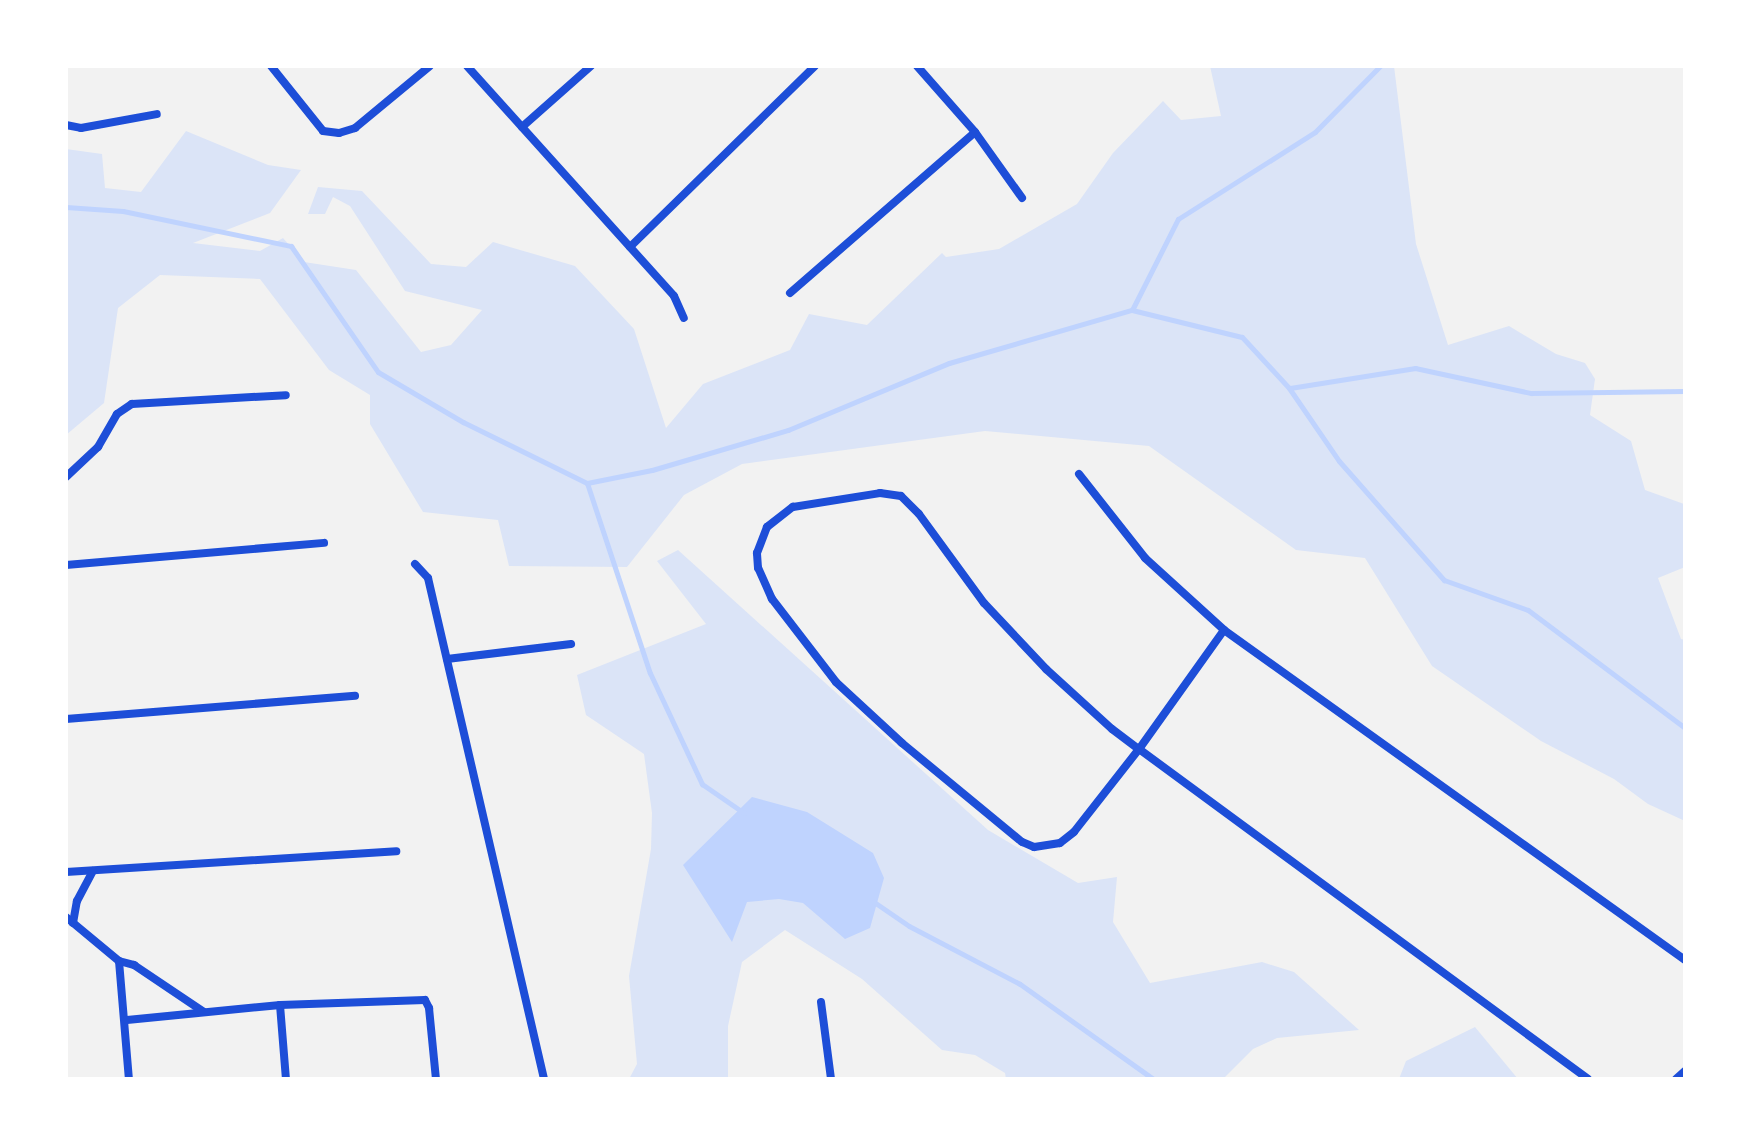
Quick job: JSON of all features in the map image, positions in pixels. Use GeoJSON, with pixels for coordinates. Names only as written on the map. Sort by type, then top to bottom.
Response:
{"type":"FeatureCollection","features":[{"type":"Feature","properties":{"kind":"street"},"geometry":{"type":"LineString","coordinates":[[271,66],[323,131],[339,133],[355,128],[430,66]]}},
{"type":"Feature","properties":{"kind":"street"},"geometry":{"type":"LineString","coordinates":[[467,66],[674,296],[684,318]]}},
{"type":"Feature","properties":{"kind":"street"},"geometry":{"type":"LineString","coordinates":[[522,127],[591,66]]}},
{"type":"Feature","properties":{"kind":"street"},"geometry":{"type":"LineString","coordinates":[[630,247],[815,66]]}},
{"type":"Feature","properties":{"kind":"street"},"geometry":{"type":"LineString","coordinates":[[917,66],[975,132],[1022,198]]}},
{"type":"Feature","properties":{"kind":"street"},"geometry":{"type":"LineString","coordinates":[[66,125],[81,128],[157,114]]}},
{"type":"Feature","properties":{"kind":"street"},"geometry":{"type":"LineString","coordinates":[[790,293],[975,132]]}},
{"type":"Feature","properties":{"kind":"street"},"geometry":{"type":"LineString","coordinates":[[66,477],[98,447],[117,414],[132,404],[286,395]]}},
{"type":"Feature","properties":{"kind":"street"},"geometry":{"type":"LineString","coordinates":[[1079,474],[1145,558],[1224,630],[1685,960]]}},
{"type":"Feature","properties":{"kind":"street"},"geometry":{"type":"LineString","coordinates":[[1224,630],[1139,749],[1074,832],[1046,848],[1022,842],[868,714],[836,682],[772,599],[758,568],[757,553],[767,527],[793,507],[880,493],[901,496],[919,514],[984,603],[1078,700],[1139,749],[1588,1079]]}},
{"type":"Feature","properties":{"kind":"street"},"geometry":{"type":"LineString","coordinates":[[66,565],[324,543]]}},
{"type":"Feature","properties":{"kind":"street"},"geometry":{"type":"LineString","coordinates":[[415,564],[428,578],[544,1079]]}},
{"type":"Feature","properties":{"kind":"street"},"geometry":{"type":"LineString","coordinates":[[447,659],[571,644]]}},
{"type":"Feature","properties":{"kind":"street"},"geometry":{"type":"LineString","coordinates":[[66,719],[355,696]]}},
{"type":"Feature","properties":{"kind":"street"},"geometry":{"type":"LineString","coordinates":[[66,872],[396,851]]}},
{"type":"Feature","properties":{"kind":"street"},"geometry":{"type":"LineString","coordinates":[[93,871],[69,920],[119,961],[134,965],[204,1012]]}},
{"type":"Feature","properties":{"kind":"street"},"geometry":{"type":"LineString","coordinates":[[119,961],[127,1020],[129,1079]]}},
{"type":"Feature","properties":{"kind":"street"},"geometry":{"type":"LineString","coordinates":[[127,1020],[280,1005],[425,1000],[429,1008],[436,1079]]}},
{"type":"Feature","properties":{"kind":"street"},"geometry":{"type":"LineString","coordinates":[[821,1002],[831,1079]]}},
{"type":"Feature","properties":{"kind":"street"},"geometry":{"type":"LineString","coordinates":[[280,1005],[286,1079]]}},
{"type":"Feature","properties":{"kind":"street"},"geometry":{"type":"LineString","coordinates":[[1676,1079],[1685,1071]]}},
{"type":"Feature","properties":{"kind":"shaded area"},"geometry":{"type":"Polygon","coordinates":[[[1210,66],[1394,66],[1416,244],[1448,345],[1509,326],[1556,354],[1585,363],[1595,379],[1590,415],[1631,441],[1645,490],[1684,504],[1685,567],[1658,578],[1681,639],[1685,640],[1685,821],[1648,804],[1614,779],[1541,741],[1432,666],[1365,558],[1296,550],[1149,446],[985,431],[742,464],[684,495],[627,567],[509,566],[498,520],[423,512],[370,424],[370,395],[329,370],[260,279],[160,275],[118,308],[104,403],[66,435],[66,149],[102,154],[105,188],[141,192],[186,131],[268,165],[301,170],[270,213],[193,243],[260,251],[283,238],[304,262],[356,270],[421,352],[451,345],[482,310],[405,291],[350,206],[333,197],[325,214],[308,214],[318,187],[362,191],[431,264],[466,267],[493,242],[575,266],[634,329],[666,428],[703,384],[790,350],[809,314],[867,325],[942,253],[946,257],[999,249],[1077,204],[1113,153],[1163,101],[1181,120],[1221,116],[1210,66]]]}},
{"type":"Feature","properties":{"kind":"shaded area"},"geometry":{"type":"Polygon","coordinates":[[[678,550],[988,830],[1078,883],[1117,877],[1113,922],[1150,983],[1262,962],[1294,972],[1359,1030],[1277,1038],[1253,1049],[1223,1079],[1006,1079],[1005,1073],[975,1055],[942,1050],[862,979],[785,930],[742,962],[728,1026],[728,1079],[629,1079],[637,1064],[629,976],[651,849],[652,813],[644,754],[586,715],[577,675],[706,624],[657,561],[678,550]]]}},
{"type":"Feature","properties":{"kind":"shaded area"},"geometry":{"type":"Polygon","coordinates":[[[1475,1027],[1518,1079],[1399,1079],[1406,1061],[1475,1027]]]}},
{"type":"Feature","properties":{"kind":"water"},"geometry":{"type":"Polygon","coordinates":[[[752,797],[807,812],[873,853],[884,878],[870,928],[845,939],[803,903],[779,899],[747,902],[732,942],[683,865],[752,797]]]}},
{"type":"Feature","properties":{"kind":"waterway"},"geometry":{"type":"LineString","coordinates":[[1132,310],[1178,219],[1315,132],[1380,66]]}},
{"type":"Feature","properties":{"kind":"waterway"},"geometry":{"type":"LineString","coordinates":[[66,207],[123,211],[291,246],[378,372],[463,422],[587,483],[650,673],[702,784],[744,813]]}},
{"type":"Feature","properties":{"kind":"waterway"},"geometry":{"type":"LineString","coordinates":[[587,483],[652,470],[788,430],[949,363],[1132,310],[1242,337],[1289,388],[1339,461],[1444,580],[1528,610],[1685,728]]}},
{"type":"Feature","properties":{"kind":"waterway"},"geometry":{"type":"LineString","coordinates":[[1290,388],[1415,368],[1531,393],[1685,391]]}},
{"type":"Feature","properties":{"kind":"waterway"},"geometry":{"type":"LineString","coordinates":[[874,902],[909,926],[1020,984],[1153,1079]]}}]}
